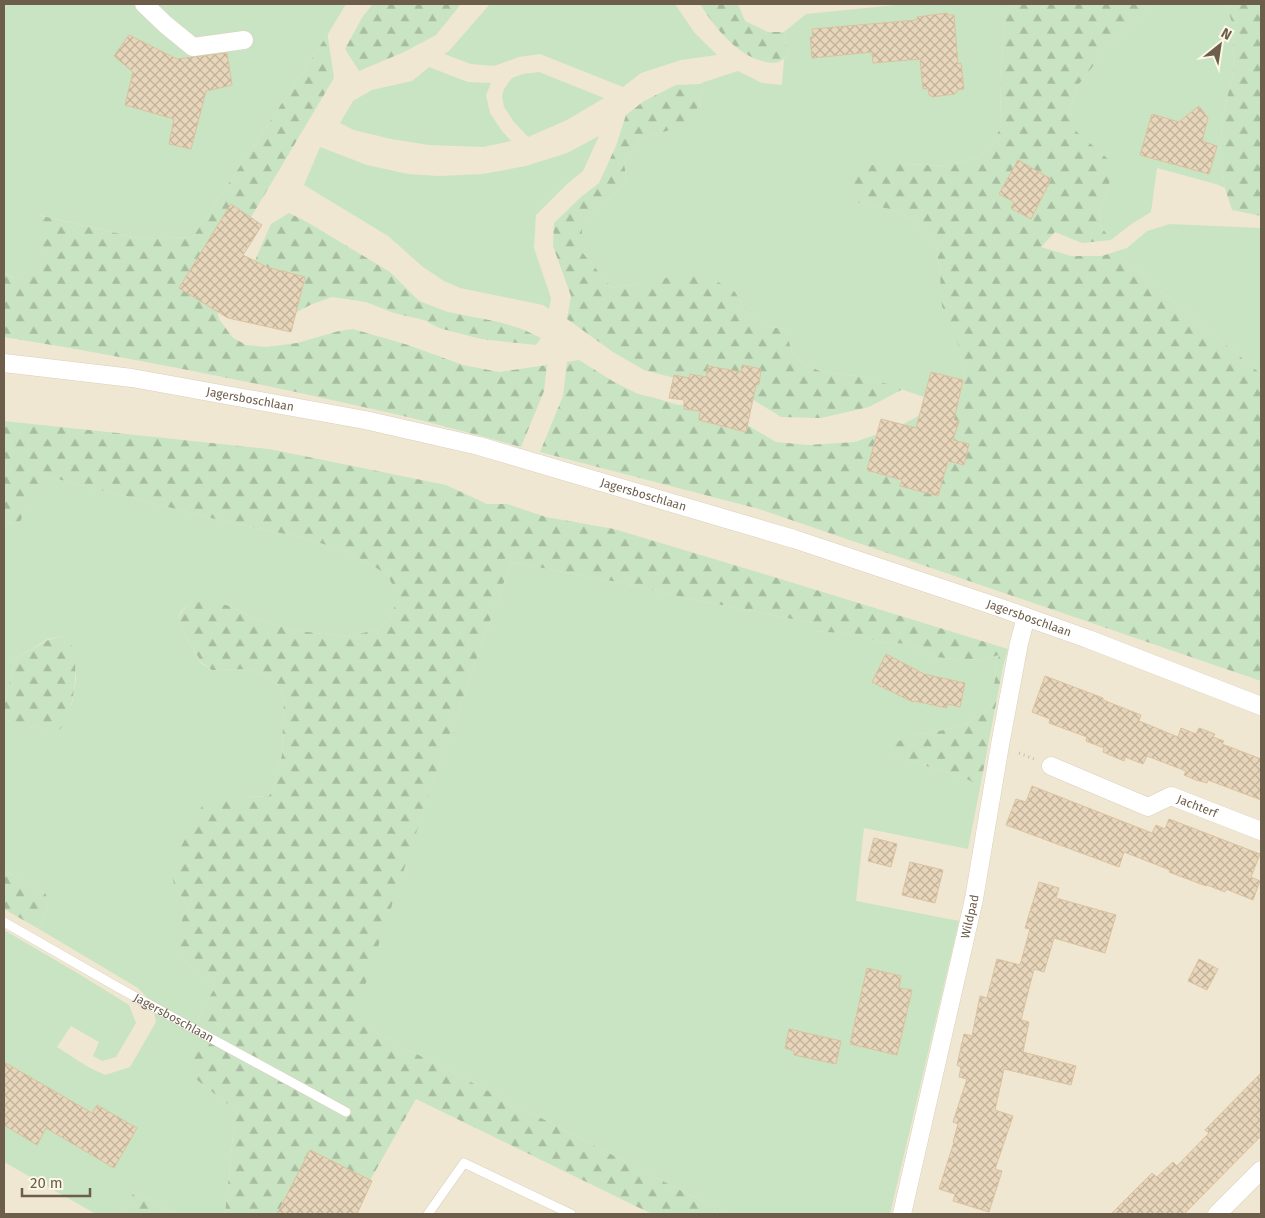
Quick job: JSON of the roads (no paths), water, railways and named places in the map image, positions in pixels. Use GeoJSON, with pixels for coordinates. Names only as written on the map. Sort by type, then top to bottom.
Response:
{"type":"FeatureCollection","features":[{"type":"Feature","properties":{"kind":"street"},"geometry":{"type":"LineString","coordinates":[[144,4],[166,26],[193,47],[244,40]]}},
{"type":"Feature","properties":{"kind":"street","name":"Jagersboschlaan"},"geometry":{"type":"LineString","coordinates":[[4,363],[132,378],[365,420],[478,446],[794,539],[1026,617],[1261,706]]}},
{"type":"Feature","properties":{"kind":"street","name":"Wildpad"},"geometry":{"type":"LineString","coordinates":[[902,1214],[974,899],[1000,745],[1019,643],[1026,617]]}},
{"type":"Feature","properties":{"kind":"street","name":"Jachterf"},"geometry":{"type":"LineString","coordinates":[[1051,766],[1148,807],[1170,796],[1261,832]]}},
{"type":"Feature","properties":{"kind":"street"},"geometry":{"type":"LineString","coordinates":[[1217,1214],[1261,1170]]}},
{"type":"Feature","properties":{"kind":"lane","name":"Jagersboschlaan"},"geometry":{"type":"LineString","coordinates":[[4,922],[346,1112]]}},
{"type":"Feature","properties":{"kind":"lane"},"geometry":{"type":"LineString","coordinates":[[428,1214],[464,1163],[571,1214]]}}]}
